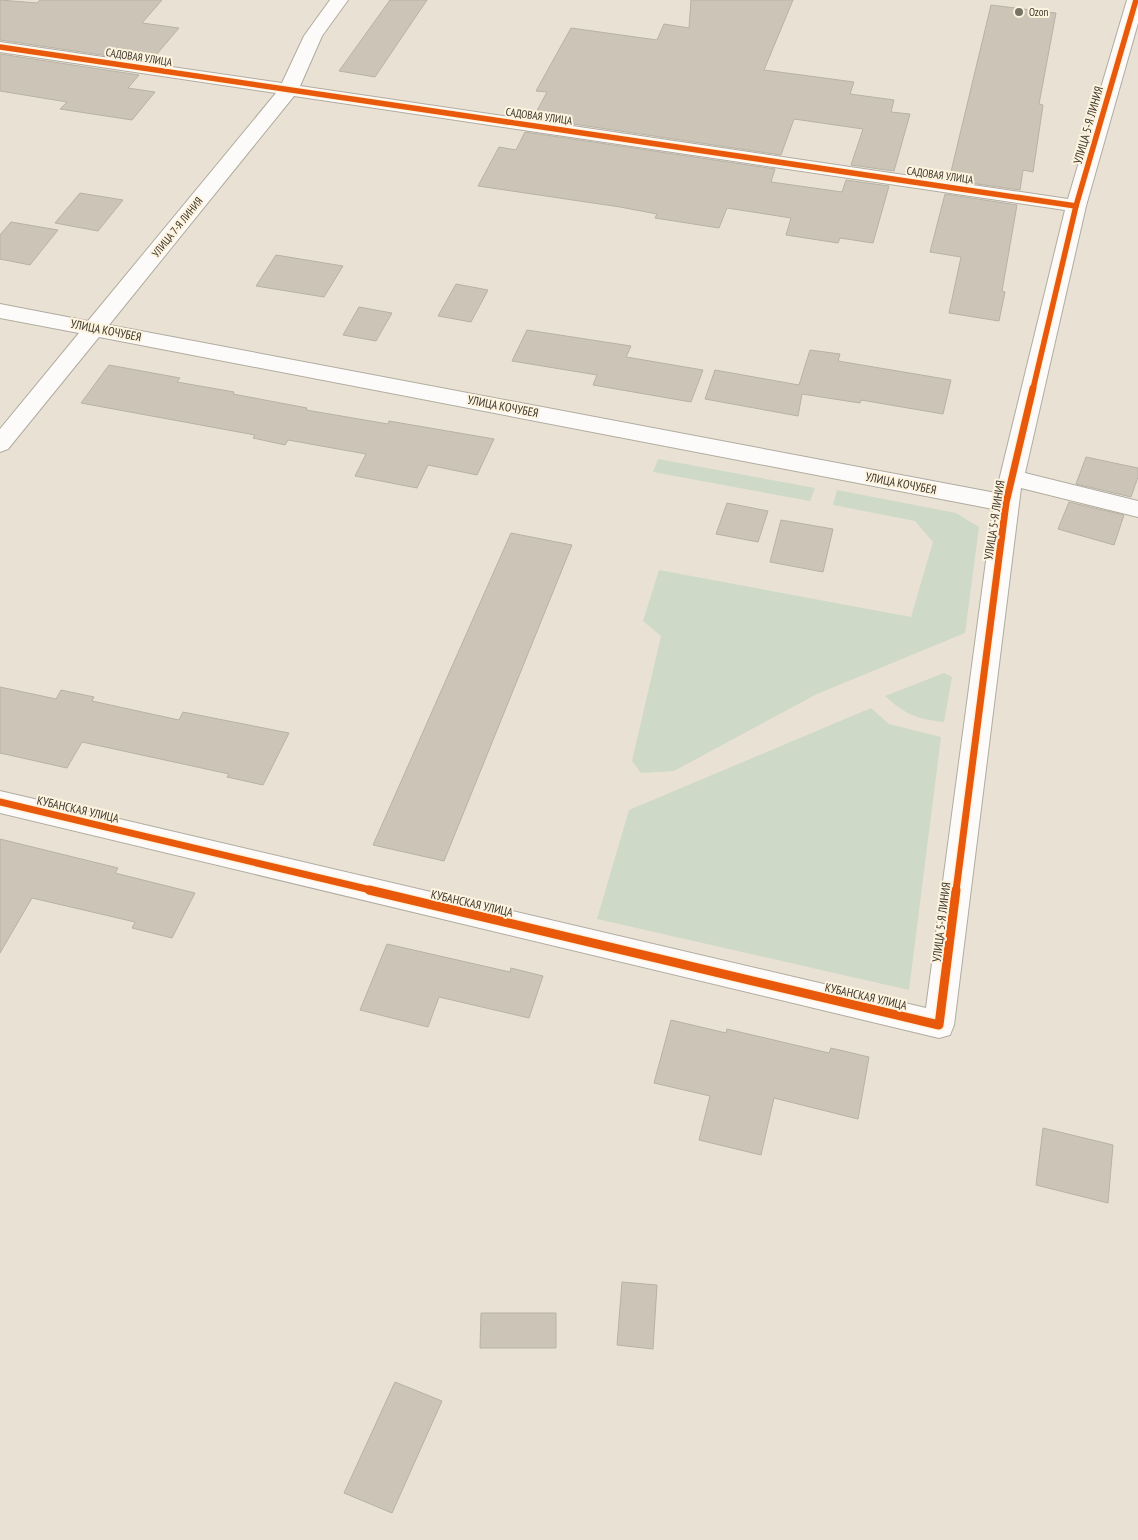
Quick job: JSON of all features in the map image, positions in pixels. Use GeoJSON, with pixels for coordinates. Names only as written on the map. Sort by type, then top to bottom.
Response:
{"type":"FeatureCollection","features":[{"type":"Feature","properties":{"kind":"street","name":"УЛИЦА 7-Я ЛИНИЯ"},"geometry":{"type":"LineString","coordinates":[[0,444],[288,91],[313,36],[339,0]]}},
{"type":"Feature","properties":{"kind":"street","name":"УЛИЦА 5-Я ЛИНИЯ"},"geometry":{"type":"LineString","coordinates":[[939,1025],[1006,504],[1076,206],[1136,0]]}},
{"type":"Feature","properties":{"kind":"street","name":"САДОВАЯ УЛИЦА"},"geometry":{"type":"LineString","coordinates":[[0,47],[1076,206]]}},
{"type":"Feature","properties":{"kind":"street","name":"УЛИЦА КОЧУБЕЯ"},"geometry":{"type":"LineString","coordinates":[[0,311],[1006,504]]}},
{"type":"Feature","properties":{"kind":"street"},"geometry":{"type":"LineString","coordinates":[[1012,478],[1138,509]]}},
{"type":"Feature","properties":{"kind":"street","name":"КУБАНСКАЯ УЛИЦА"},"geometry":{"type":"LineString","coordinates":[[0,802],[939,1025]]}},
{"type":"Feature","properties":{"kind":"green space"},"geometry":{"type":"Polygon","coordinates":[[[658,459],[815,488],[810,501],[653,472],[658,459]]]}},
{"type":"Feature","properties":{"kind":"green space"},"geometry":{"type":"Polygon","coordinates":[[[837,490],[956,513],[979,527],[965,633],[817,694],[674,771],[641,773],[632,761],[661,636],[643,621],[659,570],[911,617],[933,542],[915,521],[833,505],[837,490]]]}},
{"type":"Feature","properties":{"kind":"green space"},"geometry":{"type":"Polygon","coordinates":[[[944,673],[952,677],[944,722],[912,715],[899,708],[885,696],[944,673]]]}},
{"type":"Feature","properties":{"kind":"green space"},"geometry":{"type":"Polygon","coordinates":[[[871,708],[889,724],[941,737],[909,990],[597,919],[629,810],[871,708]]]}},
{"type":"Feature","properties":{"kind":"building"},"geometry":{"type":"Polygon","coordinates":[[[0,0],[37,3],[40,0],[162,0],[142,23],[179,28],[150,62],[0,40],[0,0]]]}},
{"type":"Feature","properties":{"kind":"building"},"geometry":{"type":"Polygon","coordinates":[[[390,0],[427,0],[375,77],[339,71],[390,0]]]}},
{"type":"Feature","properties":{"kind":"building"},"geometry":{"type":"Polygon","coordinates":[[[691,0],[793,0],[764,70],[854,82],[850,94],[894,100],[891,112],[910,114],[894,171],[851,165],[863,129],[794,119],[781,155],[533,118],[547,92],[536,91],[571,28],[657,40],[664,24],[689,28],[691,0]]]}},
{"type":"Feature","properties":{"kind":"building"},"geometry":{"type":"Polygon","coordinates":[[[991,5],[1056,13],[1039,104],[1043,105],[1033,172],[1023,170],[1020,190],[949,180],[991,5]]]}},
{"type":"Feature","properties":{"kind":"building"},"geometry":{"type":"Polygon","coordinates":[[[0,54],[139,75],[128,88],[155,92],[132,120],[60,109],[67,102],[0,91],[0,54]]]}},
{"type":"Feature","properties":{"kind":"building"},"geometry":{"type":"Polygon","coordinates":[[[525,132],[775,169],[771,182],[842,192],[846,180],[889,186],[873,243],[840,238],[838,243],[786,235],[791,218],[727,208],[719,228],[655,218],[657,214],[620,207],[478,186],[499,147],[516,150],[525,132]]]}},
{"type":"Feature","properties":{"kind":"building"},"geometry":{"type":"Polygon","coordinates":[[[80,193],[123,200],[98,231],[55,223],[80,193]]]}},
{"type":"Feature","properties":{"kind":"building"},"geometry":{"type":"Polygon","coordinates":[[[945,194],[1017,205],[1002,291],[1005,292],[999,321],[949,313],[961,257],[930,252],[945,194]]]}},
{"type":"Feature","properties":{"kind":"building"},"geometry":{"type":"Polygon","coordinates":[[[11,222],[58,230],[30,265],[0,259],[0,235],[11,222]]]}},
{"type":"Feature","properties":{"kind":"building"},"geometry":{"type":"Polygon","coordinates":[[[276,255],[343,266],[324,297],[256,286],[276,255]]]}},
{"type":"Feature","properties":{"kind":"building"},"geometry":{"type":"Polygon","coordinates":[[[456,284],[488,290],[471,322],[438,316],[456,284]]]}},
{"type":"Feature","properties":{"kind":"building"},"geometry":{"type":"Polygon","coordinates":[[[359,307],[392,313],[376,341],[343,335],[359,307]]]}},
{"type":"Feature","properties":{"kind":"building"},"geometry":{"type":"Polygon","coordinates":[[[527,330],[631,346],[626,357],[703,370],[691,402],[593,385],[597,375],[512,361],[527,330]]]}},
{"type":"Feature","properties":{"kind":"building"},"geometry":{"type":"Polygon","coordinates":[[[810,350],[840,354],[838,361],[951,380],[943,414],[861,400],[860,403],[802,394],[798,416],[705,399],[715,370],[799,385],[810,350]]]}},
{"type":"Feature","properties":{"kind":"building"},"geometry":{"type":"Polygon","coordinates":[[[109,365],[180,378],[177,382],[234,392],[233,394],[307,408],[306,410],[388,424],[389,421],[494,439],[477,475],[428,465],[417,488],[355,476],[366,454],[288,440],[285,445],[253,438],[255,435],[81,403],[109,365]]]}},
{"type":"Feature","properties":{"kind":"building"},"geometry":{"type":"Polygon","coordinates":[[[1086,457],[1138,468],[1138,477],[1131,497],[1076,484],[1086,457]]]}},
{"type":"Feature","properties":{"kind":"building"},"geometry":{"type":"Polygon","coordinates":[[[1069,502],[1124,515],[1114,545],[1058,529],[1069,502]]]}},
{"type":"Feature","properties":{"kind":"building"},"geometry":{"type":"Polygon","coordinates":[[[727,503],[768,511],[758,542],[716,534],[727,503]]]}},
{"type":"Feature","properties":{"kind":"building"},"geometry":{"type":"Polygon","coordinates":[[[781,520],[833,529],[823,572],[770,562],[781,520]]]}},
{"type":"Feature","properties":{"kind":"building"},"geometry":{"type":"Polygon","coordinates":[[[511,533],[572,545],[444,861],[373,845],[511,533]]]}},
{"type":"Feature","properties":{"kind":"building"},"geometry":{"type":"Polygon","coordinates":[[[0,687],[56,699],[61,690],[94,697],[92,701],[179,720],[183,712],[289,733],[263,785],[227,777],[229,774],[82,742],[67,768],[0,753],[0,687]]]}},
{"type":"Feature","properties":{"kind":"building"},"geometry":{"type":"Polygon","coordinates":[[[0,839],[118,868],[115,873],[195,893],[172,938],[132,928],[135,922],[32,898],[0,953],[0,839]]]}},
{"type":"Feature","properties":{"kind":"building"},"geometry":{"type":"Polygon","coordinates":[[[387,944],[510,972],[511,968],[543,976],[529,1018],[439,997],[428,1027],[360,1010],[387,944]]]}},
{"type":"Feature","properties":{"kind":"building"},"geometry":{"type":"Polygon","coordinates":[[[671,1020],[726,1033],[727,1029],[829,1053],[831,1048],[869,1057],[858,1119],[774,1098],[761,1155],[699,1140],[710,1096],[654,1083],[671,1020]]]}},
{"type":"Feature","properties":{"kind":"building"},"geometry":{"type":"Polygon","coordinates":[[[1043,1128],[1113,1145],[1108,1203],[1036,1185],[1043,1128]]]}},
{"type":"Feature","properties":{"kind":"building"},"geometry":{"type":"Polygon","coordinates":[[[622,1282],[657,1285],[653,1349],[617,1345],[622,1282]]]}},
{"type":"Feature","properties":{"kind":"building"},"geometry":{"type":"Polygon","coordinates":[[[481,1313],[556,1313],[556,1348],[480,1348],[481,1313]]]}},
{"type":"Feature","properties":{"kind":"building"},"geometry":{"type":"Polygon","coordinates":[[[395,1382],[442,1401],[392,1513],[344,1493],[395,1382]]]}},
{"type":"Feature","properties":{"kind":"cycle path"},"geometry":{"type":"LineString","coordinates":[[0,802],[939,1025],[1006,503],[1076,206],[1136,0]]}},
{"type":"Feature","properties":{"kind":"cycle path"},"geometry":{"type":"LineString","coordinates":[[0,47],[1076,206]]}},
{"type":"Feature","properties":{"kind":"place","name":"Ozon"},"geometry":{"type":"Point","coordinates":[1019,12]}}]}
